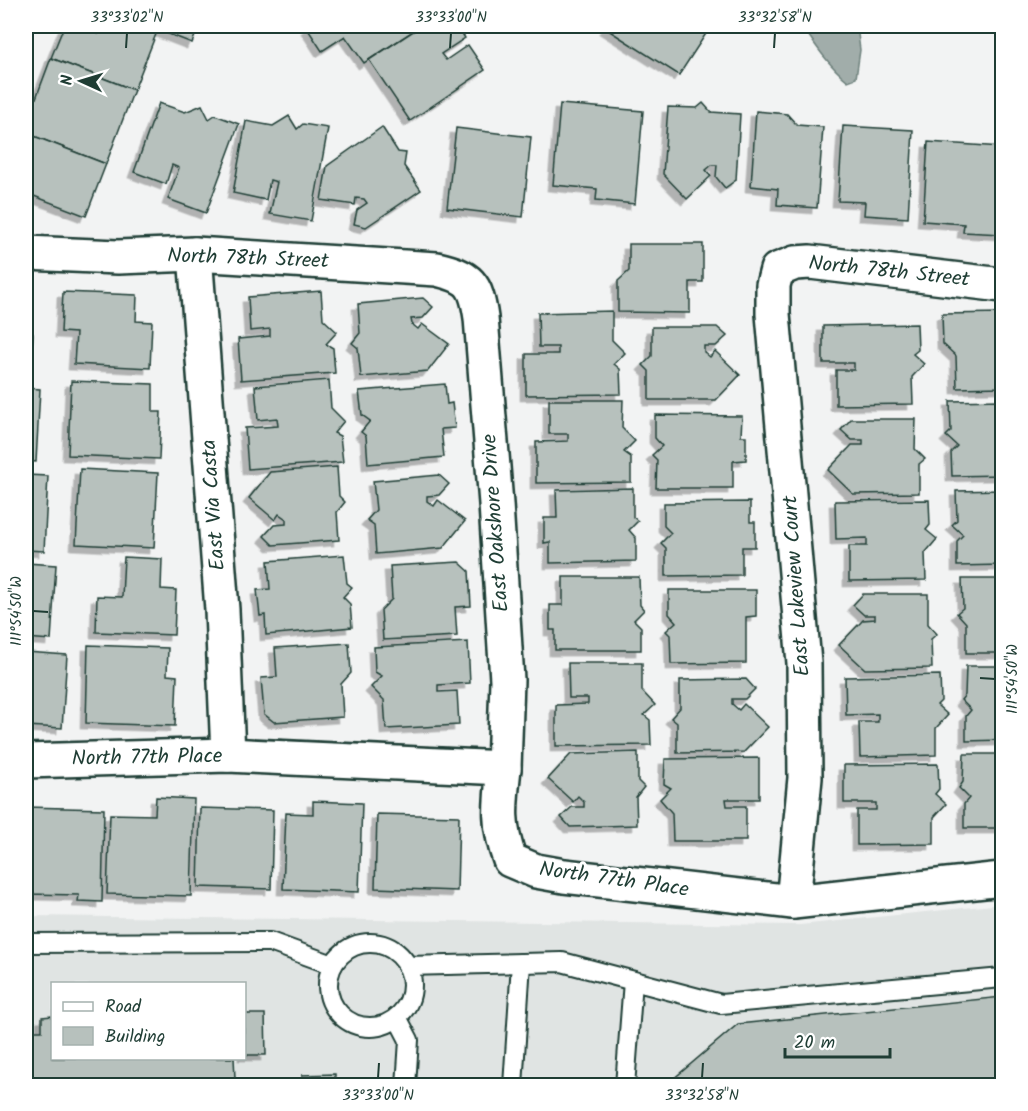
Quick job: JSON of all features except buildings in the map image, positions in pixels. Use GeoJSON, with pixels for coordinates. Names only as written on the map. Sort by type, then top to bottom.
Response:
{"type":"FeatureCollection","features":[{"type":"Feature","properties":{"kind":"street","name":"North 78th Street"},"geometry":{"type":"LineString","coordinates":[[26,254],[118,257],[195,254],[437,269],[454,273],[468,280]]}},
{"type":"Feature","properties":{"kind":"street","name":"East Via Casta"},"geometry":{"type":"LineString","coordinates":[[195,254],[222,610],[228,755]]}},
{"type":"Feature","properties":{"kind":"street","name":"North 78th Street"},"geometry":{"type":"LineString","coordinates":[[777,270],[795,263],[810,262],[1002,285]]}},
{"type":"Feature","properties":{"kind":"street","name":"East Lakeview Court"},"geometry":{"type":"LineString","coordinates":[[777,270],[772,301],[804,663],[805,778],[793,902]]}},
{"type":"Feature","properties":{"kind":"street","name":"East Oakshore Drive"},"geometry":{"type":"LineString","coordinates":[[468,280],[475,293],[481,318],[496,504],[507,680],[504,768]]}},
{"type":"Feature","properties":{"kind":"street","name":"North 77th Place"},"geometry":{"type":"LineString","coordinates":[[26,761],[228,755],[504,768],[499,819],[503,842],[510,860],[525,867],[564,876],[793,902],[1002,879]]}},
{"type":"Feature","properties":{"kind":"lane"},"geometry":{"type":"LineString","coordinates":[[26,943],[270,942],[333,965]]}},
{"type":"Feature","properties":{"kind":"lane"},"geometry":{"type":"LineString","coordinates":[[362,944],[375,944],[394,951],[407,966],[412,979],[411,993],[406,1007],[385,1025],[371,1027],[357,1025],[345,1019],[335,1009],[329,996],[328,982],[333,965],[349,949],[362,944]]}},
{"type":"Feature","properties":{"kind":"lane"},"geometry":{"type":"LineString","coordinates":[[407,966],[562,962],[722,1004],[1002,978]]}},
{"type":"Feature","properties":{"kind":"lane"},"geometry":{"type":"LineString","coordinates":[[513,1086],[521,963]]}},
{"type":"Feature","properties":{"kind":"lane"},"geometry":{"type":"LineString","coordinates":[[625,1086],[633,981]]}},
{"type":"Feature","properties":{"kind":"lane"},"geometry":{"type":"LineString","coordinates":[[397,1017],[409,1040],[406,1086]]}},
{"type":"Feature","properties":{"kind":"shaded area"},"geometry":{"type":"Polygon","coordinates":[[[802,26],[857,26],[860,50],[856,78],[848,81],[841,75],[802,26]]]}},
{"type":"Feature","properties":{"kind":"shaded area"},"geometry":{"type":"Polygon","coordinates":[[[1002,904],[1002,1085],[26,1086],[26,916],[800,925],[1002,904]]]}}]}
